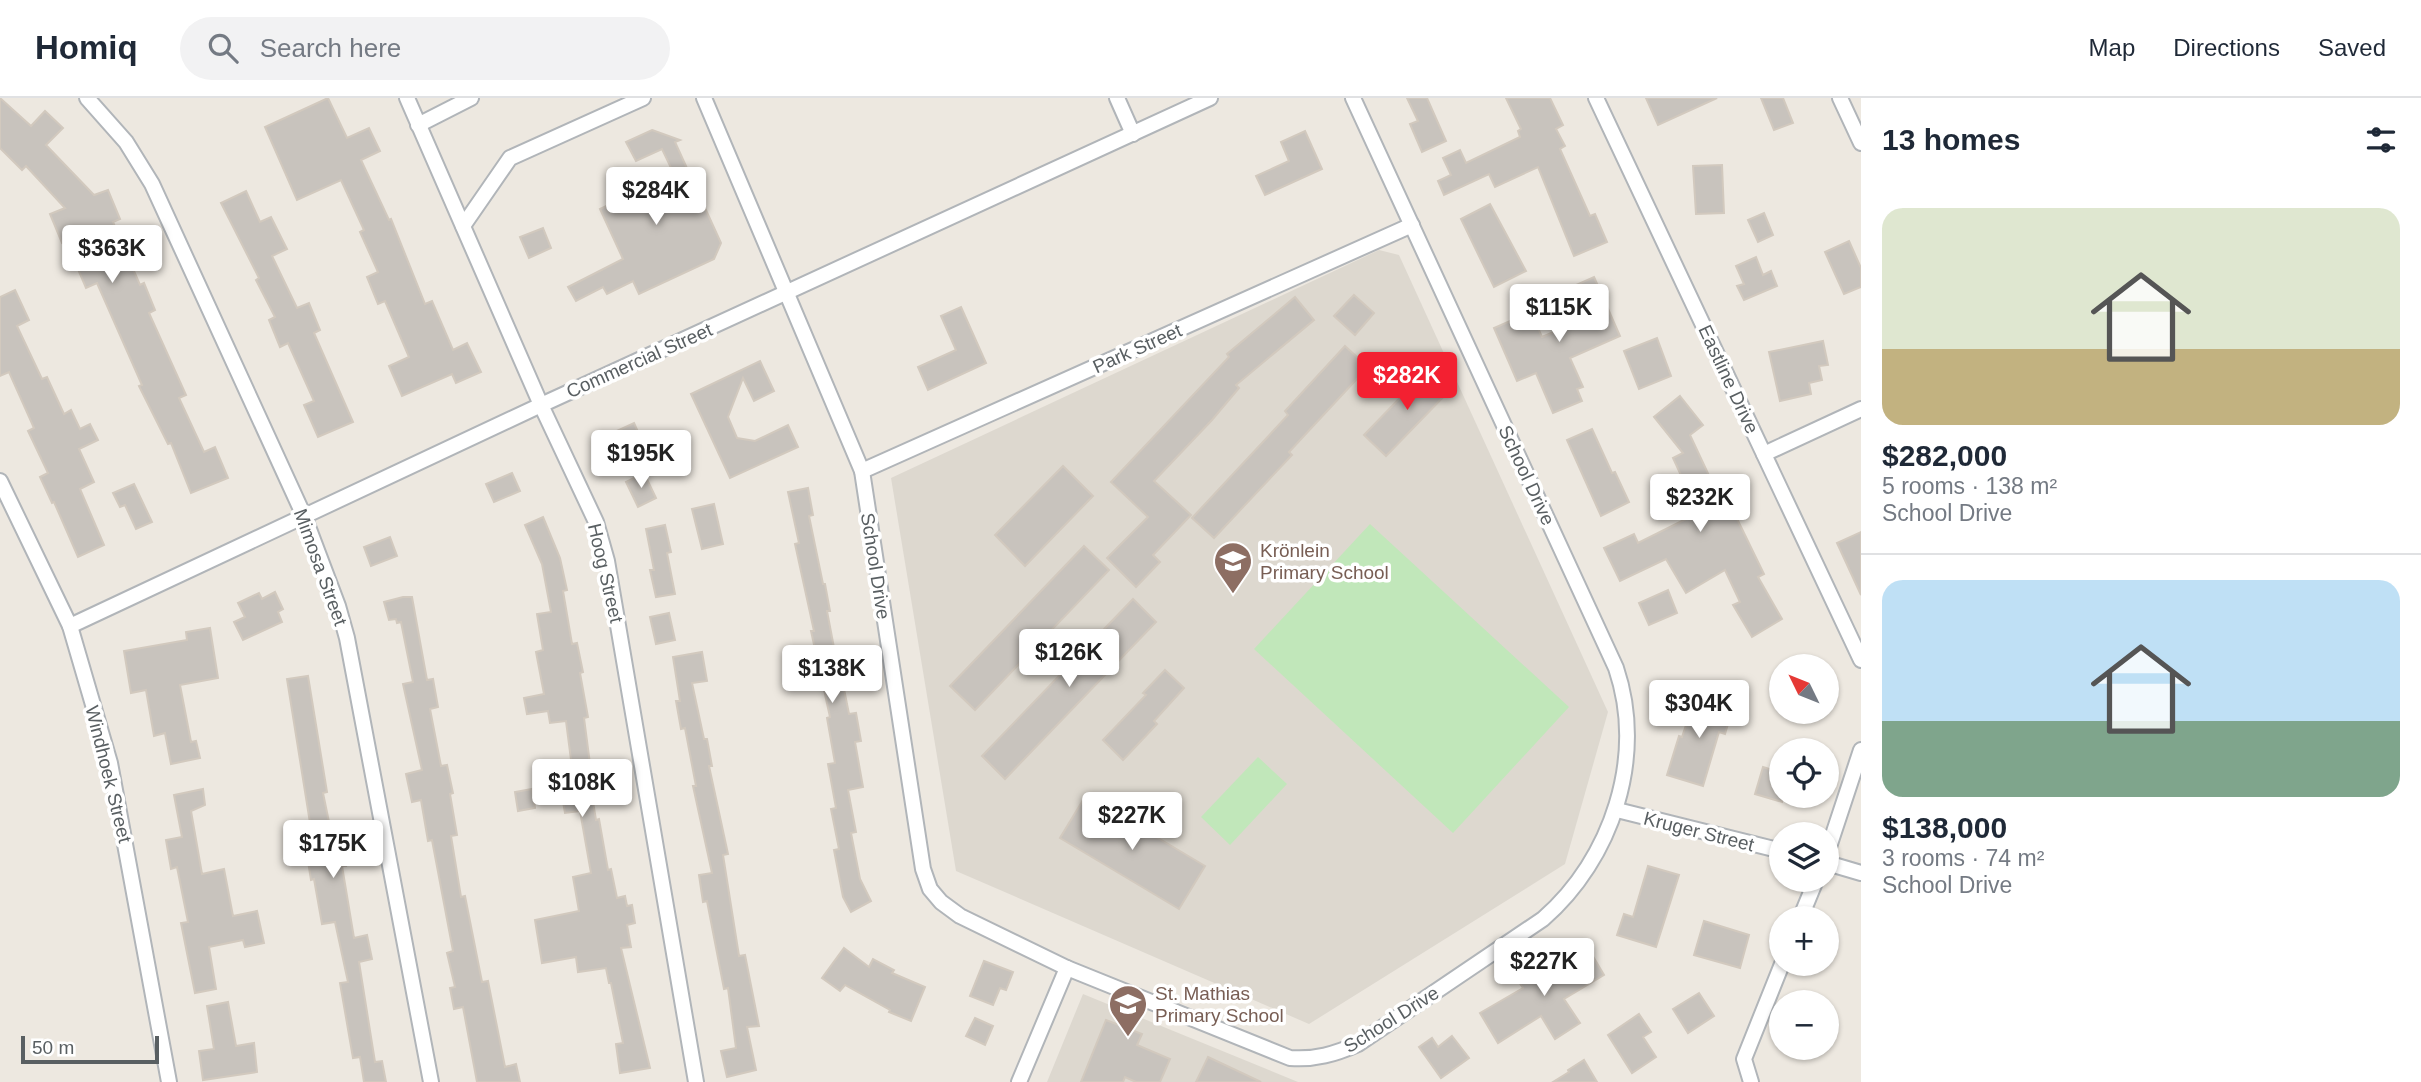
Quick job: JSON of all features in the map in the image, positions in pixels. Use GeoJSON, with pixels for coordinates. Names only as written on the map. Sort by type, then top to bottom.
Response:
{"type":"FeatureCollection","features":[{"type":"Feature","properties":{"kind":"street","name":"Mimosa Street"},"geometry":{"type":"LineString","coordinates":[[87,98],[126,142],[152,184],[304,516],[338,606],[347,638],[431,1082]]}},
{"type":"Feature","properties":{"kind":"street","name":"Hoog Street"},"geometry":{"type":"LineString","coordinates":[[407,98],[541,405],[596,522],[607,561],[696,1082]]}},
{"type":"Feature","properties":{"kind":"street"},"geometry":{"type":"LineString","coordinates":[[418,125],[471,98]]}},
{"type":"Feature","properties":{"kind":"street"},"geometry":{"type":"LineString","coordinates":[[463,226],[510,158],[643,98]]}},
{"type":"Feature","properties":{"kind":"street","name":"School Drive"},"geometry":{"type":"LineString","coordinates":[[704,98],[862,471],[923,869],[930,888],[960,916],[1067,968],[1290,1058],[1308,1059],[1338,1053],[1358,1044],[1552,911],[1590,865],[1617,810],[1628,737],[1626,707],[1616,668],[1353,98]]}},
{"type":"Feature","properties":{"kind":"street"},"geometry":{"type":"LineString","coordinates":[[1117,98],[1133,134]]}},
{"type":"Feature","properties":{"kind":"street","name":"Commercial Street"},"geometry":{"type":"LineString","coordinates":[[70,626],[541,405],[1210,98]]}},
{"type":"Feature","properties":{"kind":"street","name":"Eastline Drive"},"geometry":{"type":"LineString","coordinates":[[1596,98],[1861,660]]}},
{"type":"Feature","properties":{"kind":"street"},"geometry":{"type":"LineString","coordinates":[[1840,98],[1861,143]]}},
{"type":"Feature","properties":{"kind":"street","name":"Park Street"},"geometry":{"type":"LineString","coordinates":[[862,471],[1412,225]]}},
{"type":"Feature","properties":{"kind":"street"},"geometry":{"type":"LineString","coordinates":[[1764,454],[1861,408]]}},
{"type":"Feature","properties":{"kind":"street","name":"Windhoek Street"},"geometry":{"type":"LineString","coordinates":[[0,481],[70,626],[110,763],[130,859],[169,1082]]}},
{"type":"Feature","properties":{"kind":"street"},"geometry":{"type":"LineString","coordinates":[[1837,822],[1861,750]]}},
{"type":"Feature","properties":{"kind":"street","name":"Kruger Street"},"geometry":{"type":"LineString","coordinates":[[1617,810],[1769,849]]}},
{"type":"Feature","properties":{"kind":"street"},"geometry":{"type":"LineString","coordinates":[[1839,867],[1861,873]]}},
{"type":"Feature","properties":{"kind":"street"},"geometry":{"type":"LineString","coordinates":[[1019,1082],[1067,968]]}},
{"type":"Feature","properties":{"kind":"street"},"geometry":{"type":"LineString","coordinates":[[1751,1082],[1744,1059],[1777,976]]}},
{"type":"Feature","properties":{"kind":"shaded area","name":"Krönlein Primary School"},"geometry":{"type":"Polygon","coordinates":[[[1379,250],[1399,255],[1608,712],[1565,864],[1309,1024],[956,871],[891,478],[1379,250]]]}},
{"type":"Feature","properties":{"kind":"shaded area","name":"St. Mathias Primary School"},"geometry":{"type":"Polygon","coordinates":[[[1083,994],[1298,1082],[1047,1082],[1083,994]]]}},
{"type":"Feature","properties":{"kind":"green space"},"geometry":{"type":"Polygon","coordinates":[[[1370,524],[1569,707],[1453,833],[1254,649],[1370,524]]]}},
{"type":"Feature","properties":{"kind":"green space"},"geometry":{"type":"Polygon","coordinates":[[[1258,757],[1287,784],[1230,845],[1201,817],[1258,757]]]}},
{"type":"Feature","properties":{"kind":"building"},"geometry":{"type":"Polygon","coordinates":[[[0,98],[31,126],[45,111],[63,128],[46,145],[94,195],[108,190],[120,219],[113,222],[140,285],[144,283],[155,310],[149,313],[186,395],[179,398],[204,452],[215,447],[228,478],[191,493],[171,443],[168,444],[139,386],[142,385],[97,283],[86,288],[66,241],[62,243],[50,214],[65,208],[26,166],[22,170],[0,148],[0,98]]]}},
{"type":"Feature","properties":{"kind":"building"},"geometry":{"type":"Polygon","coordinates":[[[328,98],[347,138],[369,128],[380,151],[361,160],[389,220],[391,219],[425,304],[432,301],[453,350],[467,343],[481,372],[456,383],[452,374],[402,396],[389,366],[409,357],[385,301],[378,304],[367,277],[378,272],[360,232],[364,230],[341,180],[297,200],[265,127],[328,98]]]}},
{"type":"Feature","properties":{"kind":"building"},"geometry":{"type":"Polygon","coordinates":[[[1407,98],[1427,98],[1446,141],[1422,152],[1410,124],[1418,121],[1407,98]]]}},
{"type":"Feature","properties":{"kind":"building"},"geometry":{"type":"Polygon","coordinates":[[[1506,98],[1550,98],[1563,125],[1556,129],[1565,146],[1560,149],[1590,216],[1595,214],[1607,242],[1574,256],[1538,167],[1495,187],[1489,174],[1444,195],[1438,181],[1451,175],[1443,158],[1460,150],[1466,163],[1520,137],[1518,131],[1521,129],[1506,98]]]}},
{"type":"Feature","properties":{"kind":"building"},"geometry":{"type":"Polygon","coordinates":[[[1646,98],[1717,98],[1658,125],[1646,98]]]}},
{"type":"Feature","properties":{"kind":"building"},"geometry":{"type":"Polygon","coordinates":[[[1761,98],[1783,98],[1793,123],[1774,130],[1761,98]]]}},
{"type":"Feature","properties":{"kind":"building"},"geometry":{"type":"Polygon","coordinates":[[[652,130],[680,140],[675,142],[721,243],[714,259],[639,294],[633,281],[607,294],[603,287],[576,301],[568,287],[623,259],[600,209],[674,174],[662,149],[636,161],[626,142],[652,130]]]}},
{"type":"Feature","properties":{"kind":"building"},"geometry":{"type":"Polygon","coordinates":[[[1305,131],[1322,169],[1265,195],[1256,176],[1289,161],[1281,142],[1305,131]]]}},
{"type":"Feature","properties":{"kind":"building"},"geometry":{"type":"Polygon","coordinates":[[[1722,165],[1724,213],[1696,214],[1693,166],[1722,165]]]}},
{"type":"Feature","properties":{"kind":"building"},"geometry":{"type":"Polygon","coordinates":[[[246,191],[260,222],[271,217],[287,249],[272,256],[297,308],[309,303],[320,330],[314,333],[353,422],[318,437],[304,405],[314,401],[288,343],[280,347],[269,320],[275,317],[256,280],[259,278],[221,203],[246,191]]]}},
{"type":"Feature","properties":{"kind":"building"},"geometry":{"type":"Polygon","coordinates":[[[1490,204],[1526,271],[1494,287],[1461,219],[1490,204]]]}},
{"type":"Feature","properties":{"kind":"building"},"geometry":{"type":"Polygon","coordinates":[[[1764,213],[1773,235],[1758,242],[1748,220],[1764,213]]]}},
{"type":"Feature","properties":{"kind":"building"},"geometry":{"type":"Polygon","coordinates":[[[543,228],[551,248],[529,258],[520,237],[543,228]]]}},
{"type":"Feature","properties":{"kind":"building"},"geometry":{"type":"Polygon","coordinates":[[[1849,241],[1861,268],[1861,287],[1844,294],[1825,252],[1849,241]]]}},
{"type":"Feature","properties":{"kind":"building"},"geometry":{"type":"Polygon","coordinates":[[[1756,257],[1763,275],[1771,271],[1777,286],[1744,300],[1737,286],[1744,284],[1736,266],[1756,257]]]}},
{"type":"Feature","properties":{"kind":"building"},"geometry":{"type":"Polygon","coordinates":[[[1594,277],[1620,336],[1570,358],[1583,387],[1577,389],[1582,401],[1553,413],[1536,373],[1517,381],[1494,328],[1531,312],[1542,337],[1572,324],[1558,293],[1594,277]]]}},
{"type":"Feature","properties":{"kind":"building"},"geometry":{"type":"Polygon","coordinates":[[[15,290],[29,320],[17,326],[42,379],[47,377],[64,414],[71,410],[80,429],[90,424],[98,440],[79,449],[94,482],[80,489],[104,545],[78,557],[40,477],[48,473],[28,431],[34,428],[9,372],[0,376],[0,297],[15,290]]]}},
{"type":"Feature","properties":{"kind":"building"},"geometry":{"type":"Polygon","coordinates":[[[1354,295],[1374,313],[1355,335],[1334,316],[1354,295]]]}},
{"type":"Feature","properties":{"kind":"building"},"geometry":{"type":"Polygon","coordinates":[[[1295,297],[1314,320],[1236,385],[1239,388],[1212,420],[1154,481],[1191,515],[1153,555],[1160,562],[1136,587],[1107,558],[1148,517],[1111,482],[1229,357],[1227,354],[1295,297]]]}},
{"type":"Feature","properties":{"kind":"building"},"geometry":{"type":"Polygon","coordinates":[[[961,307],[986,363],[928,390],[918,367],[956,350],[941,316],[961,307]]]}},
{"type":"Feature","properties":{"kind":"building"},"geometry":{"type":"Polygon","coordinates":[[[1657,338],[1671,376],[1639,389],[1624,351],[1657,338]]]}},
{"type":"Feature","properties":{"kind":"building"},"geometry":{"type":"Polygon","coordinates":[[[1823,341],[1828,365],[1819,366],[1822,380],[1809,383],[1811,394],[1780,401],[1769,352],[1823,341]]]}},
{"type":"Feature","properties":{"kind":"building"},"geometry":{"type":"Polygon","coordinates":[[[1345,346],[1368,367],[1289,452],[1292,455],[1214,538],[1192,518],[1288,415],[1285,411],[1345,346]]]}},
{"type":"Feature","properties":{"kind":"building"},"geometry":{"type":"Polygon","coordinates":[[[760,361],[774,391],[754,401],[743,378],[728,417],[737,438],[755,441],[788,425],[798,447],[730,478],[691,394],[760,361]]]}},
{"type":"Feature","properties":{"kind":"building"},"geometry":{"type":"Polygon","coordinates":[[[1428,369],[1450,390],[1386,456],[1364,435],[1428,369]]]}},
{"type":"Feature","properties":{"kind":"building"},"geometry":{"type":"Polygon","coordinates":[[[1680,396],[1703,425],[1690,435],[1719,497],[1725,494],[1764,574],[1758,577],[1782,619],[1752,637],[1733,605],[1740,602],[1725,570],[1686,593],[1666,559],[1620,581],[1604,548],[1634,534],[1638,543],[1692,516],[1690,511],[1696,508],[1673,458],[1683,453],[1654,417],[1680,396]]]}},
{"type":"Feature","properties":{"kind":"building"},"geometry":{"type":"Polygon","coordinates":[[[634,423],[642,441],[617,453],[608,435],[634,423]]]}},
{"type":"Feature","properties":{"kind":"building"},"geometry":{"type":"Polygon","coordinates":[[[1592,429],[1629,502],[1601,516],[1567,440],[1592,429]]]}},
{"type":"Feature","properties":{"kind":"building"},"geometry":{"type":"Polygon","coordinates":[[[1063,466],[1093,496],[1025,566],[995,535],[1063,466]]]}},
{"type":"Feature","properties":{"kind":"building"},"geometry":{"type":"Polygon","coordinates":[[[512,473],[520,491],[494,502],[486,484],[512,473]]]}},
{"type":"Feature","properties":{"kind":"building"},"geometry":{"type":"Polygon","coordinates":[[[644,473],[656,498],[638,507],[626,482],[644,473]]]}},
{"type":"Feature","properties":{"kind":"building"},"geometry":{"type":"Polygon","coordinates":[[[134,484],[152,522],[136,529],[125,505],[120,507],[113,493],[134,484]]]}},
{"type":"Feature","properties":{"kind":"building"},"geometry":{"type":"Polygon","coordinates":[[[808,488],[813,515],[809,516],[825,584],[830,611],[827,611],[839,674],[849,714],[856,713],[861,741],[855,742],[863,787],[848,790],[856,832],[851,833],[860,879],[871,901],[851,912],[843,897],[834,850],[839,849],[831,809],[836,808],[828,764],[835,763],[827,718],[830,717],[811,631],[814,631],[795,544],[799,543],[788,492],[808,488]]]}},
{"type":"Feature","properties":{"kind":"building"},"geometry":{"type":"Polygon","coordinates":[[[714,504],[723,544],[702,549],[692,509],[714,504]]]}},
{"type":"Feature","properties":{"kind":"building"},"geometry":{"type":"Polygon","coordinates":[[[543,517],[560,558],[567,590],[563,591],[572,644],[577,643],[583,672],[580,673],[588,717],[584,718],[590,764],[587,765],[596,820],[599,819],[608,870],[611,869],[617,898],[625,896],[627,906],[632,905],[635,923],[627,925],[631,947],[621,948],[650,1068],[620,1073],[616,1044],[623,1043],[606,968],[578,972],[576,957],[542,963],[535,920],[579,911],[573,877],[591,873],[580,811],[565,813],[560,785],[574,783],[566,721],[550,723],[548,711],[527,714],[524,698],[544,694],[536,652],[543,650],[537,614],[551,612],[542,564],[525,525],[543,517]]]}},
{"type":"Feature","properties":{"kind":"building"},"geometry":{"type":"Polygon","coordinates":[[[665,525],[675,594],[656,597],[646,529],[665,525]]]}},
{"type":"Feature","properties":{"kind":"building"},"geometry":{"type":"Polygon","coordinates":[[[1861,532],[1861,595],[1837,543],[1861,532]]]}},
{"type":"Feature","properties":{"kind":"building"},"geometry":{"type":"Polygon","coordinates":[[[390,537],[397,556],[371,566],[364,547],[390,537]]]}},
{"type":"Feature","properties":{"kind":"building"},"geometry":{"type":"Polygon","coordinates":[[[1084,546],[1109,570],[975,710],[950,686],[1084,546]]]}},
{"type":"Feature","properties":{"kind":"building"},"geometry":{"type":"Polygon","coordinates":[[[1668,590],[1677,613],[1649,625],[1639,603],[1668,590]]]}},
{"type":"Feature","properties":{"kind":"building"},"geometry":{"type":"Polygon","coordinates":[[[275,592],[283,609],[278,612],[282,622],[243,640],[234,622],[245,617],[238,603],[259,593],[262,599],[275,592]]]}},
{"type":"Feature","properties":{"kind":"building"},"geometry":{"type":"Polygon","coordinates":[[[412,597],[427,680],[433,679],[438,707],[430,709],[441,766],[447,765],[453,793],[450,794],[457,835],[451,836],[461,897],[465,896],[482,982],[488,981],[505,1067],[516,1064],[520,1082],[477,1082],[463,1007],[454,1009],[450,988],[455,987],[447,953],[453,951],[432,840],[428,841],[421,800],[412,802],[406,774],[422,770],[403,684],[413,682],[401,622],[397,623],[396,619],[389,620],[384,602],[412,597]]]}},
{"type":"Feature","properties":{"kind":"building"},"geometry":{"type":"Polygon","coordinates":[[[1133,599],[1156,622],[1005,779],[982,756],[1133,599]]]}},
{"type":"Feature","properties":{"kind":"building"},"geometry":{"type":"Polygon","coordinates":[[[669,613],[675,640],[656,644],[650,617],[669,613]]]}},
{"type":"Feature","properties":{"kind":"building"},"geometry":{"type":"Polygon","coordinates":[[[210,628],[218,678],[180,685],[191,742],[196,741],[200,758],[171,764],[165,733],[154,736],[146,690],[131,693],[124,651],[187,640],[186,632],[210,628]]]}},
{"type":"Feature","properties":{"kind":"building"},"geometry":{"type":"Polygon","coordinates":[[[702,652],[707,681],[692,683],[704,739],[707,739],[712,766],[709,766],[728,854],[723,855],[739,956],[745,955],[759,1026],[747,1027],[756,1070],[727,1077],[721,1051],[736,1048],[728,988],[724,989],[707,901],[703,902],[699,875],[712,873],[693,786],[696,786],[685,728],[681,729],[673,657],[702,652]]]}},
{"type":"Feature","properties":{"kind":"building"},"geometry":{"type":"Polygon","coordinates":[[[1165,670],[1184,688],[1154,721],[1157,724],[1123,760],[1103,740],[1146,695],[1143,693],[1165,670]]]}},
{"type":"Feature","properties":{"kind":"building"},"geometry":{"type":"Polygon","coordinates":[[[308,676],[327,792],[323,793],[335,851],[344,849],[346,866],[342,866],[354,938],[367,935],[372,959],[359,962],[375,1062],[382,1061],[386,1082],[364,1082],[360,1057],[353,1058],[340,983],[348,982],[335,922],[322,924],[314,879],[311,880],[307,855],[315,854],[287,679],[308,676]]]}},
{"type":"Feature","properties":{"kind":"building"},"geometry":{"type":"Polygon","coordinates":[[[1696,695],[1733,707],[1725,734],[1719,732],[1703,786],[1667,775],[1696,695]]]}},
{"type":"Feature","properties":{"kind":"building"},"geometry":{"type":"Polygon","coordinates":[[[1763,767],[1769,769],[1769,798],[1755,794],[1763,767]]]}},
{"type":"Feature","properties":{"kind":"building"},"geometry":{"type":"Polygon","coordinates":[[[203,789],[205,805],[191,811],[202,874],[224,869],[233,916],[257,911],[264,943],[245,947],[243,940],[209,947],[216,989],[195,993],[181,923],[188,922],[177,867],[171,869],[166,840],[182,837],[174,795],[203,789]]]}},
{"type":"Feature","properties":{"kind":"building"},"geometry":{"type":"Polygon","coordinates":[[[532,789],[535,808],[518,811],[515,792],[532,789]]]}},
{"type":"Feature","properties":{"kind":"building"},"geometry":{"type":"Polygon","coordinates":[[[1086,795],[1205,866],[1179,909],[1060,838],[1086,795]]]}},
{"type":"Feature","properties":{"kind":"building"},"geometry":{"type":"Polygon","coordinates":[[[1648,866],[1679,875],[1656,947],[1617,935],[1624,914],[1633,917],[1648,866]]]}},
{"type":"Feature","properties":{"kind":"building"},"geometry":{"type":"Polygon","coordinates":[[[1704,921],[1749,935],[1740,968],[1694,955],[1704,921]]]}},
{"type":"Feature","properties":{"kind":"building"},"geometry":{"type":"Polygon","coordinates":[[[844,948],[869,967],[873,959],[894,970],[892,973],[925,987],[911,1021],[889,1012],[890,1010],[845,985],[840,991],[822,978],[844,948]]]}},
{"type":"Feature","properties":{"kind":"building"},"geometry":{"type":"Polygon","coordinates":[[[1588,948],[1604,975],[1564,999],[1580,1023],[1555,1039],[1541,1016],[1498,1043],[1480,1013],[1523,988],[1519,982],[1543,966],[1548,972],[1588,948]]]}},
{"type":"Feature","properties":{"kind":"building"},"geometry":{"type":"Polygon","coordinates":[[[984,961],[1013,972],[1006,990],[1000,988],[993,1005],[970,996],[984,961]]]}},
{"type":"Feature","properties":{"kind":"building"},"geometry":{"type":"Polygon","coordinates":[[[1699,993],[1714,1016],[1688,1033],[1673,1009],[1699,993]]]}},
{"type":"Feature","properties":{"kind":"building"},"geometry":{"type":"Polygon","coordinates":[[[228,1002],[236,1046],[254,1043],[257,1072],[203,1080],[199,1051],[214,1049],[207,1006],[228,1002]]]}},
{"type":"Feature","properties":{"kind":"building"},"geometry":{"type":"Polygon","coordinates":[[[1639,1014],[1651,1032],[1643,1037],[1656,1057],[1632,1073],[1608,1035],[1639,1014]]]}},
{"type":"Feature","properties":{"kind":"building"},"geometry":{"type":"Polygon","coordinates":[[[975,1018],[993,1026],[985,1045],[966,1036],[975,1018]]]}},
{"type":"Feature","properties":{"kind":"building"},"geometry":{"type":"Polygon","coordinates":[[[1106,1020],[1142,1034],[1137,1045],[1170,1059],[1160,1082],[1136,1082],[1125,1077],[1123,1082],[1081,1082],[1106,1020]]]}},
{"type":"Feature","properties":{"kind":"building"},"geometry":{"type":"Polygon","coordinates":[[[1452,1036],[1469,1058],[1441,1078],[1419,1047],[1432,1038],[1438,1047],[1452,1036]]]}},
{"type":"Feature","properties":{"kind":"building"},"geometry":{"type":"Polygon","coordinates":[[[1208,1057],[1261,1082],[1196,1082],[1208,1057]]]}},
{"type":"Feature","properties":{"kind":"building"},"geometry":{"type":"Polygon","coordinates":[[[1584,1060],[1597,1082],[1553,1082],[1569,1072],[1568,1070],[1584,1060]]]}},
{"type":"Feature","properties":{"kind":"place","name":"Krönlein Primary School"},"geometry":{"type":"Point","coordinates":[1233,595]}},
{"type":"Feature","properties":{"kind":"place","name":"St. Mathias Primary School"},"geometry":{"type":"Point","coordinates":[1128,1038]}}]}
